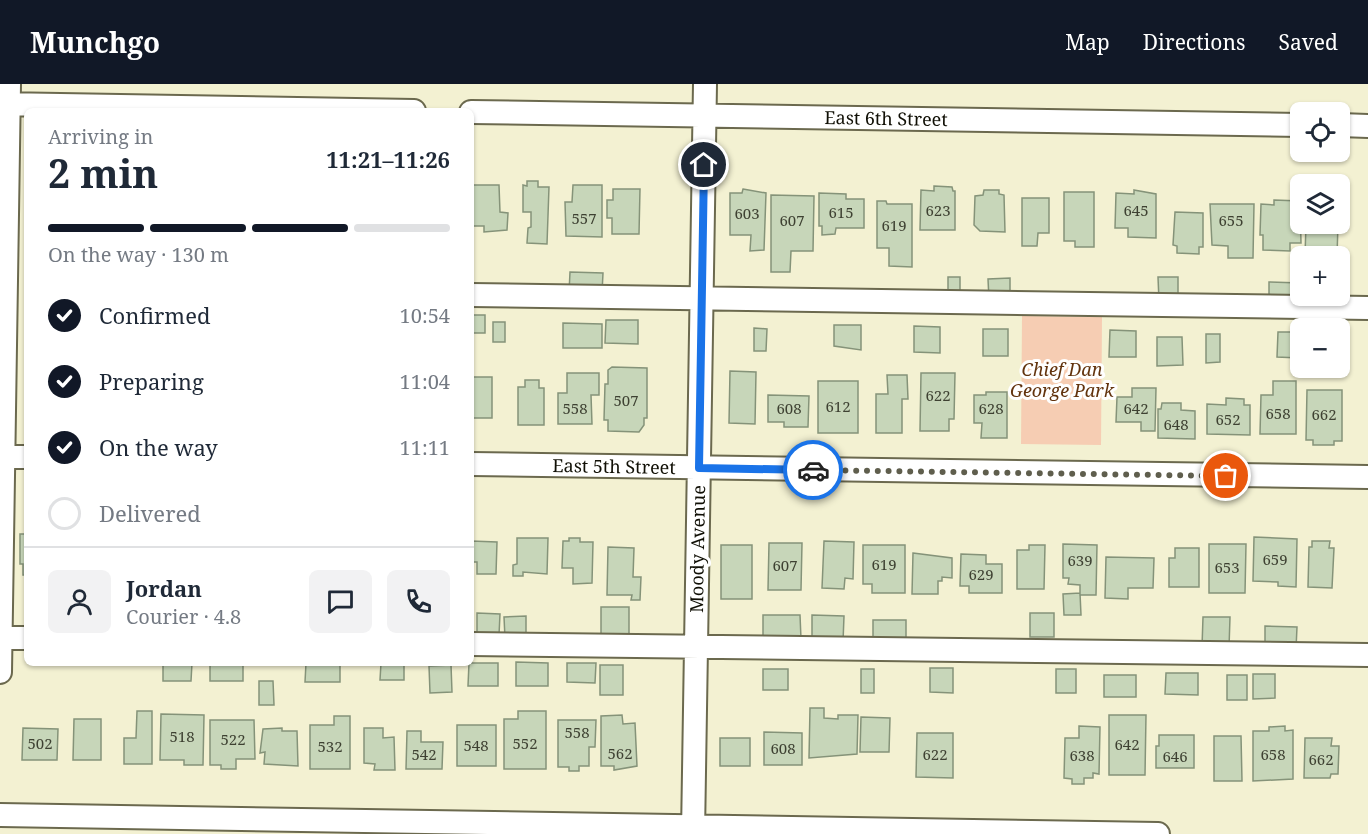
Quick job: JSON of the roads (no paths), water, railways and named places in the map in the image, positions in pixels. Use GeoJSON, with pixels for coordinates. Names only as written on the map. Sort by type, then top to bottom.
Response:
{"type":"FeatureCollection","features":[{"type":"Feature","properties":{"kind":"street","name":"Moody Avenue"},"geometry":{"type":"LineString","coordinates":[[693,830],[705,84]]}},
{"type":"Feature","properties":{"kind":"street"},"geometry":{"type":"LineString","coordinates":[[0,672],[1,457],[10,282],[6,97],[327,108]]}},
{"type":"Feature","properties":{"kind":"street","name":"East 6th Street"},"geometry":{"type":"LineString","coordinates":[[474,112],[1290,125]]}},
{"type":"Feature","properties":{"kind":"street"},"geometry":{"type":"LineString","coordinates":[[1350,125],[1368,126]]}},
{"type":"Feature","properties":{"kind":"street"},"geometry":{"type":"LineString","coordinates":[[474,295],[1368,308]]}},
{"type":"Feature","properties":{"kind":"street"},"geometry":{"type":"LineString","coordinates":[[1,457],[24,457]]}},
{"type":"Feature","properties":{"kind":"street","name":"East 5th Street"},"geometry":{"type":"LineString","coordinates":[[474,464],[1368,477]]}},
{"type":"Feature","properties":{"kind":"street"},"geometry":{"type":"LineString","coordinates":[[0,638],[24,638]]}},
{"type":"Feature","properties":{"kind":"street"},"geometry":{"type":"LineString","coordinates":[[474,644],[1368,656]]}},
{"type":"Feature","properties":{"kind":"street"},"geometry":{"type":"LineString","coordinates":[[0,815],[693,830],[1158,834]]}},
{"type":"Feature","properties":{"kind":"park label","name":"Chief Dan George Park"},"geometry":{"type":"Point","coordinates":[1062,380]}}]}
